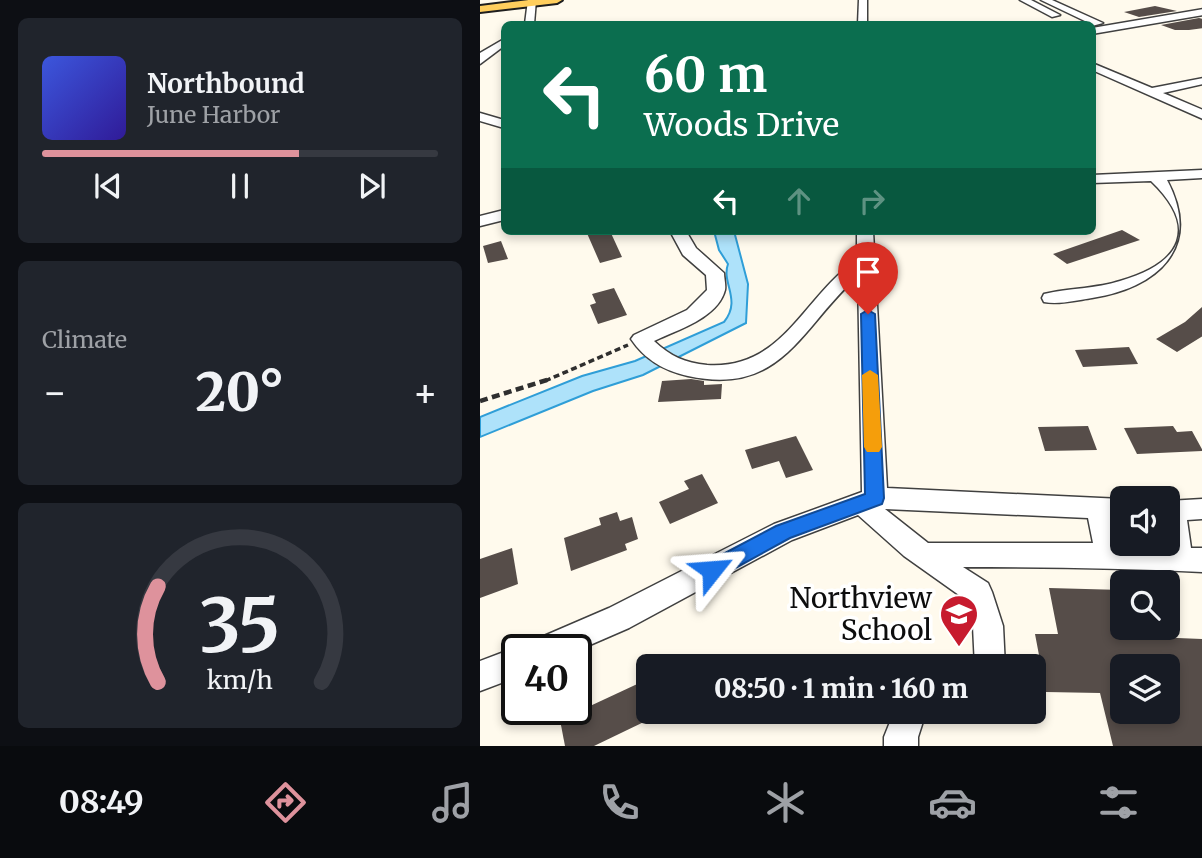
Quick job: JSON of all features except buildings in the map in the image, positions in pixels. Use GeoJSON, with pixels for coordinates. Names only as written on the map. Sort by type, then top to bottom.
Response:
{"type":"FeatureCollection","features":[{"type":"Feature","properties":{"kind":"main road"},"geometry":{"type":"LineString","coordinates":[[480,9],[557,0]]}},
{"type":"Feature","properties":{"kind":"street"},"geometry":{"type":"LineString","coordinates":[[863,0],[863,21]]}},
{"type":"Feature","properties":{"kind":"street"},"geometry":{"type":"LineString","coordinates":[[1024,0],[1070,21]]}},
{"type":"Feature","properties":{"kind":"street"},"geometry":{"type":"LineString","coordinates":[[1045,0],[1093,21]]}},
{"type":"Feature","properties":{"kind":"street"},"geometry":{"type":"LineString","coordinates":[[530,21],[532,1]]}},
{"type":"Feature","properties":{"kind":"street"},"geometry":{"type":"LineString","coordinates":[[1096,30],[1203,12]]}},
{"type":"Feature","properties":{"kind":"street"},"geometry":{"type":"LineString","coordinates":[[1111,14],[1134,23]]}},
{"type":"Feature","properties":{"kind":"street"},"geometry":{"type":"LineString","coordinates":[[480,61],[484,55],[501,44]]}},
{"type":"Feature","properties":{"kind":"street"},"geometry":{"type":"LineString","coordinates":[[1096,68],[1203,115]]}},
{"type":"Feature","properties":{"kind":"street"},"geometry":{"type":"LineString","coordinates":[[1151,92],[1203,81]]}},
{"type":"Feature","properties":{"kind":"street"},"geometry":{"type":"LineString","coordinates":[[480,117],[501,123]]}},
{"type":"Feature","properties":{"kind":"street"},"geometry":{"type":"LineString","coordinates":[[1096,180],[1203,174]]}},
{"type":"Feature","properties":{"kind":"street"},"geometry":{"type":"LineString","coordinates":[[1051,298],[1126,286],[1160,272],[1182,254],[1190,233],[1186,212],[1156,178]]}},
{"type":"Feature","properties":{"kind":"street"},"geometry":{"type":"LineString","coordinates":[[480,221],[501,216]]}},
{"type":"Feature","properties":{"kind":"street"},"geometry":{"type":"LineString","coordinates":[[680,235],[689,251],[715,273],[716,288],[706,304],[645,343],[669,363],[719,373],[750,367],[779,352],[849,272],[866,262]]}},
{"type":"Feature","properties":{"kind":"street"},"geometry":{"type":"LineString","coordinates":[[865,235],[868,501],[924,555],[978,592],[988,626],[989,654]]}},
{"type":"Feature","properties":{"kind":"street"},"geometry":{"type":"LineString","coordinates":[[582,634],[619,618],[783,532],[868,501],[1110,508]]}},
{"type":"Feature","properties":{"kind":"street"},"geometry":{"type":"LineString","coordinates":[[1180,510],[1203,509]]}},
{"type":"Feature","properties":{"kind":"street"},"geometry":{"type":"LineString","coordinates":[[1109,556],[1110,532]]}},
{"type":"Feature","properties":{"kind":"street"},"geometry":{"type":"LineString","coordinates":[[924,555],[1109,556],[1191,561],[1180,535]]}},
{"type":"Feature","properties":{"kind":"street"},"geometry":{"type":"LineString","coordinates":[[480,676],[501,668]]}},
{"type":"Feature","properties":{"kind":"street"},"geometry":{"type":"LineString","coordinates":[[901,746],[906,724]]}},
{"type":"Feature","properties":{"kind":"path"},"geometry":{"type":"LineString","coordinates":[[480,401],[514,394],[546,383],[645,343]]}},
{"type":"Feature","properties":{"kind":"water"},"geometry":{"type":"Polygon","coordinates":[[[715,235],[735,235],[748,284],[746,323],[643,375],[593,391],[480,437],[480,417],[582,376],[635,361],[724,322],[729,314],[731,299],[727,278],[728,264],[719,250],[715,235]]]}},
{"type":"Feature","properties":{"kind":"slow traffic"},"geometry":{"type":"LineString","coordinates":[[870,375],[873,447]]}},
{"type":"Feature","properties":{"kind":"place","name":"Northview School"},"geometry":{"type":"Point","coordinates":[959,648]}},
{"type":"Feature","properties":{"kind":"route"},"geometry":{"type":"LineString","coordinates":[[712,570],[783,532],[875,498],[868,314]]}}]}
